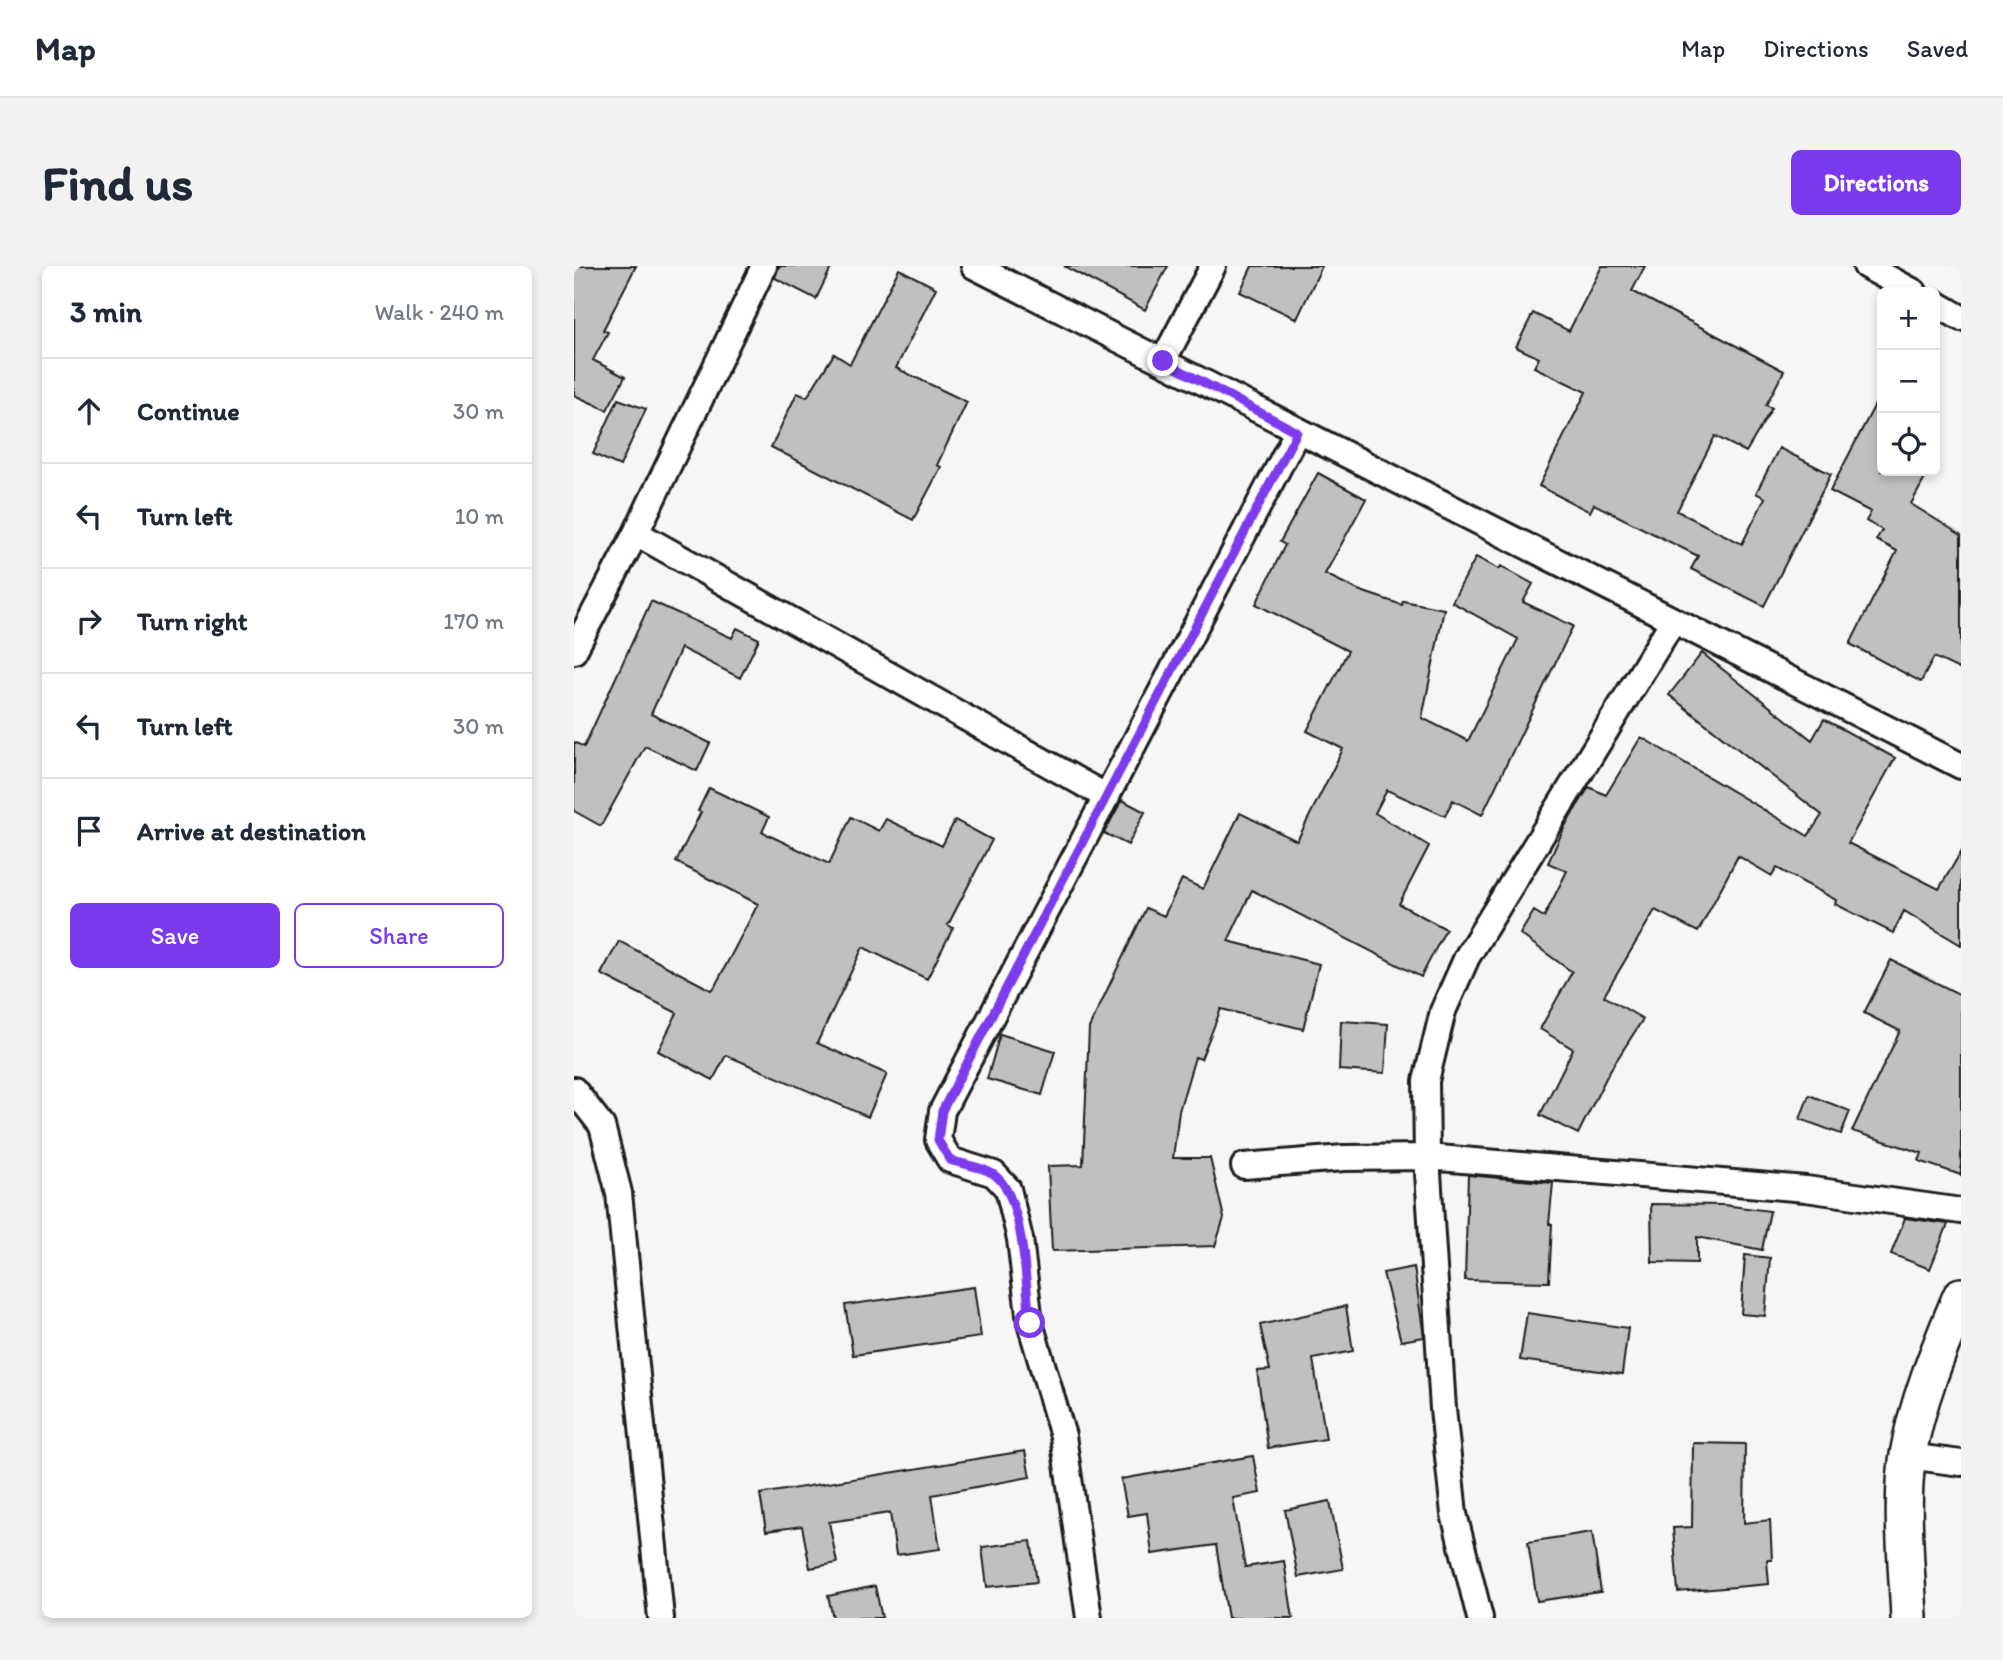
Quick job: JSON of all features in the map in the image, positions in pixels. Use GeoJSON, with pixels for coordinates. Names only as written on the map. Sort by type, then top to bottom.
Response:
{"type":"FeatureCollection","features":[{"type":"Feature","properties":{"kind":"street"},"geometry":{"type":"LineString","coordinates":[[574,651],[636,533],[764,266]]}},
{"type":"Feature","properties":{"kind":"street"},"geometry":{"type":"LineString","coordinates":[[974,266],[1297,432],[1961,766]]}},
{"type":"Feature","properties":{"kind":"street"},"geometry":{"type":"LineString","coordinates":[[1163,361],[1213,266]]}},
{"type":"Feature","properties":{"kind":"street"},"geometry":{"type":"LineString","coordinates":[[1866,266],[1905,287]]}},
{"type":"Feature","properties":{"kind":"street"},"geometry":{"type":"LineString","coordinates":[[1940,306],[1961,318]]}},
{"type":"Feature","properties":{"kind":"street"},"geometry":{"type":"LineString","coordinates":[[1089,1618],[1063,1436],[1030,1323],[1020,1239],[1008,1189],[994,1174],[950,1160],[938,1140],[942,1111],[1297,432]]}},
{"type":"Feature","properties":{"kind":"street"},"geometry":{"type":"LineString","coordinates":[[636,533],[1107,797]]}},
{"type":"Feature","properties":{"kind":"street"},"geometry":{"type":"LineString","coordinates":[[1480,1618],[1454,1514],[1443,1409],[1427,1157],[1426,1082],[1443,1011],[1466,957],[1673,621]]}},
{"type":"Feature","properties":{"kind":"street"},"geometry":{"type":"LineString","coordinates":[[574,1090],[602,1126],[619,1193],[661,1618]]}},
{"type":"Feature","properties":{"kind":"street"},"geometry":{"type":"LineString","coordinates":[[1244,1166],[1344,1158],[1427,1157],[1806,1189],[1961,1211]]}},
{"type":"Feature","properties":{"kind":"street"},"geometry":{"type":"LineString","coordinates":[[1909,1618],[1906,1539],[1908,1456],[1937,1352],[1961,1296]]}},
{"type":"Feature","properties":{"kind":"street"},"geometry":{"type":"LineString","coordinates":[[1908,1456],[1961,1463]]}},
{"type":"Feature","properties":{"kind":"building"},"geometry":{"type":"Polygon","coordinates":[[[574,266],[636,266],[603,330],[608,332],[593,360],[625,377],[607,410],[574,395],[574,266]]]}},
{"type":"Feature","properties":{"kind":"building"},"geometry":{"type":"Polygon","coordinates":[[[779,266],[832,266],[816,299],[775,278],[779,266]]]}},
{"type":"Feature","properties":{"kind":"building"},"geometry":{"type":"Polygon","coordinates":[[[1064,266],[1168,266],[1145,310],[1064,266]]]}},
{"type":"Feature","properties":{"kind":"building"},"geometry":{"type":"Polygon","coordinates":[[[1252,266],[1322,266],[1297,319],[1240,292],[1252,266]]]}},
{"type":"Feature","properties":{"kind":"building"},"geometry":{"type":"Polygon","coordinates":[[[1602,266],[1645,266],[1632,291],[1784,371],[1766,405],[1772,408],[1746,452],[1715,436],[1677,511],[1742,544],[1765,498],[1756,493],[1779,448],[1831,474],[1764,606],[1691,569],[1698,556],[1594,504],[1590,512],[1539,486],[1586,392],[1534,367],[1539,358],[1516,347],[1533,313],[1569,331],[1602,266]]]}},
{"type":"Feature","properties":{"kind":"building"},"geometry":{"type":"Polygon","coordinates":[[[899,269],[936,288],[896,368],[967,402],[937,465],[941,467],[913,520],[771,447],[797,393],[807,397],[834,354],[850,364],[899,269]]]}},
{"type":"Feature","properties":{"kind":"building"},"geometry":{"type":"Polygon","coordinates":[[[618,399],[646,409],[620,466],[593,454],[618,399]]]}},
{"type":"Feature","properties":{"kind":"building"},"geometry":{"type":"Polygon","coordinates":[[[1877,401],[1877,476],[1926,476],[1911,504],[1961,535],[1961,670],[1934,657],[1921,682],[1850,644],[1897,551],[1876,540],[1882,530],[1866,521],[1871,512],[1830,491],[1877,401]]]}},
{"type":"Feature","properties":{"kind":"building"},"geometry":{"type":"Polygon","coordinates":[[[1318,473],[1366,499],[1325,574],[1358,590],[1402,605],[1403,601],[1444,609],[1422,718],[1468,741],[1518,639],[1452,602],[1476,557],[1499,569],[1501,566],[1533,584],[1523,602],[1573,626],[1482,815],[1453,800],[1445,816],[1387,790],[1375,813],[1429,846],[1399,904],[1446,929],[1421,977],[1252,890],[1228,941],[1319,964],[1303,1029],[1221,1009],[1201,1059],[1195,1057],[1179,1111],[1173,1158],[1210,1158],[1224,1218],[1215,1246],[1052,1251],[1048,1166],[1083,1165],[1089,1028],[1146,908],[1164,916],[1182,879],[1203,889],[1240,813],[1297,841],[1343,749],[1307,731],[1348,651],[1256,604],[1285,545],[1280,542],[1318,473]]]}},
{"type":"Feature","properties":{"kind":"building"},"geometry":{"type":"Polygon","coordinates":[[[651,601],[732,638],[737,628],[759,639],[740,678],[681,648],[651,714],[710,743],[697,771],[645,746],[601,826],[574,811],[574,742],[584,747],[651,601]]]}},
{"type":"Feature","properties":{"kind":"building"},"geometry":{"type":"Polygon","coordinates":[[[1702,653],[1812,740],[1824,719],[1895,758],[1848,843],[1939,889],[1961,852],[1961,945],[1904,911],[1893,933],[1835,904],[1836,900],[1777,868],[1772,876],[1738,856],[1698,932],[1655,910],[1604,996],[1643,1019],[1609,1072],[1578,1134],[1540,1115],[1573,1049],[1540,1029],[1572,972],[1520,934],[1534,911],[1544,917],[1567,871],[1548,863],[1565,826],[1589,787],[1606,795],[1641,737],[1808,836],[1822,815],[1669,695],[1702,653]]]}},
{"type":"Feature","properties":{"kind":"building"},"geometry":{"type":"Polygon","coordinates":[[[709,788],[769,817],[762,832],[829,864],[851,817],[879,831],[886,819],[942,846],[955,820],[992,840],[948,925],[953,928],[927,979],[863,947],[817,1043],[887,1074],[868,1117],[726,1055],[713,1080],[658,1051],[677,1013],[601,974],[619,941],[711,990],[714,988],[758,904],[676,862],[701,812],[698,811],[709,788]]]}},
{"type":"Feature","properties":{"kind":"building"},"geometry":{"type":"Polygon","coordinates":[[[1122,800],[1145,812],[1128,845],[1104,833],[1122,800]]]}},
{"type":"Feature","properties":{"kind":"building"},"geometry":{"type":"Polygon","coordinates":[[[1891,960],[1961,995],[1961,1175],[1919,1161],[1922,1153],[1852,1131],[1900,1031],[1864,1013],[1891,960]]]}},
{"type":"Feature","properties":{"kind":"building"},"geometry":{"type":"Polygon","coordinates":[[[1341,1021],[1388,1024],[1385,1073],[1339,1070],[1341,1021]]]}},
{"type":"Feature","properties":{"kind":"building"},"geometry":{"type":"Polygon","coordinates":[[[1000,1034],[1055,1051],[1042,1095],[987,1079],[1000,1034]]]}},
{"type":"Feature","properties":{"kind":"building"},"geometry":{"type":"Polygon","coordinates":[[[1809,1095],[1850,1111],[1841,1134],[1800,1119],[1809,1095]]]}},
{"type":"Feature","properties":{"kind":"building"},"geometry":{"type":"Polygon","coordinates":[[[1468,1175],[1553,1183],[1549,1224],[1552,1224],[1549,1282],[1465,1280],[1468,1175]]]}},
{"type":"Feature","properties":{"kind":"building"},"geometry":{"type":"Polygon","coordinates":[[[1651,1204],[1724,1205],[1770,1211],[1762,1250],[1697,1237],[1697,1263],[1652,1262],[1651,1204]]]}},
{"type":"Feature","properties":{"kind":"building"},"geometry":{"type":"Polygon","coordinates":[[[1905,1218],[1948,1224],[1930,1269],[1891,1254],[1905,1218]]]}},
{"type":"Feature","properties":{"kind":"building"},"geometry":{"type":"Polygon","coordinates":[[[1745,1255],[1770,1258],[1765,1316],[1741,1314],[1745,1255]]]}},
{"type":"Feature","properties":{"kind":"building"},"geometry":{"type":"Polygon","coordinates":[[[1414,1267],[1424,1337],[1401,1341],[1383,1273],[1414,1267]]]}},
{"type":"Feature","properties":{"kind":"building"},"geometry":{"type":"Polygon","coordinates":[[[974,1287],[981,1337],[853,1355],[845,1305],[974,1287]]]}},
{"type":"Feature","properties":{"kind":"building"},"geometry":{"type":"Polygon","coordinates":[[[1346,1306],[1353,1351],[1313,1359],[1326,1439],[1268,1448],[1257,1371],[1270,1370],[1260,1325],[1346,1306]]]}},
{"type":"Feature","properties":{"kind":"building"},"geometry":{"type":"Polygon","coordinates":[[[1527,1313],[1628,1328],[1622,1374],[1520,1360],[1527,1313]]]}},
{"type":"Feature","properties":{"kind":"building"},"geometry":{"type":"Polygon","coordinates":[[[1693,1443],[1745,1444],[1744,1523],[1770,1520],[1772,1560],[1767,1560],[1769,1584],[1678,1592],[1673,1528],[1692,1527],[1693,1443]]]}},
{"type":"Feature","properties":{"kind":"building"},"geometry":{"type":"Polygon","coordinates":[[[1025,1451],[1030,1477],[932,1495],[940,1549],[896,1555],[890,1513],[829,1522],[837,1563],[810,1568],[802,1526],[766,1531],[760,1494],[1025,1451]]]}},
{"type":"Feature","properties":{"kind":"building"},"geometry":{"type":"Polygon","coordinates":[[[1253,1456],[1260,1493],[1233,1498],[1245,1567],[1284,1561],[1293,1618],[1228,1618],[1216,1545],[1152,1554],[1147,1513],[1128,1516],[1121,1479],[1253,1456]]]}},
{"type":"Feature","properties":{"kind":"building"},"geometry":{"type":"Polygon","coordinates":[[[1330,1501],[1343,1569],[1298,1577],[1285,1510],[1330,1501]]]}},
{"type":"Feature","properties":{"kind":"building"},"geometry":{"type":"Polygon","coordinates":[[[1592,1532],[1601,1592],[1537,1601],[1528,1542],[1592,1532]]]}},
{"type":"Feature","properties":{"kind":"building"},"geometry":{"type":"Polygon","coordinates":[[[1031,1541],[1037,1582],[987,1587],[982,1547],[1031,1541]]]}},
{"type":"Feature","properties":{"kind":"building"},"geometry":{"type":"Polygon","coordinates":[[[875,1586],[882,1618],[833,1618],[828,1596],[875,1586]]]}},
{"type":"Feature","properties":{"kind":"route"},"geometry":{"type":"LineString","coordinates":[[1030,1323],[1020,1239],[1008,1189],[994,1174],[950,1160],[938,1140],[942,1111],[1297,432],[1163,361]]}}]}
